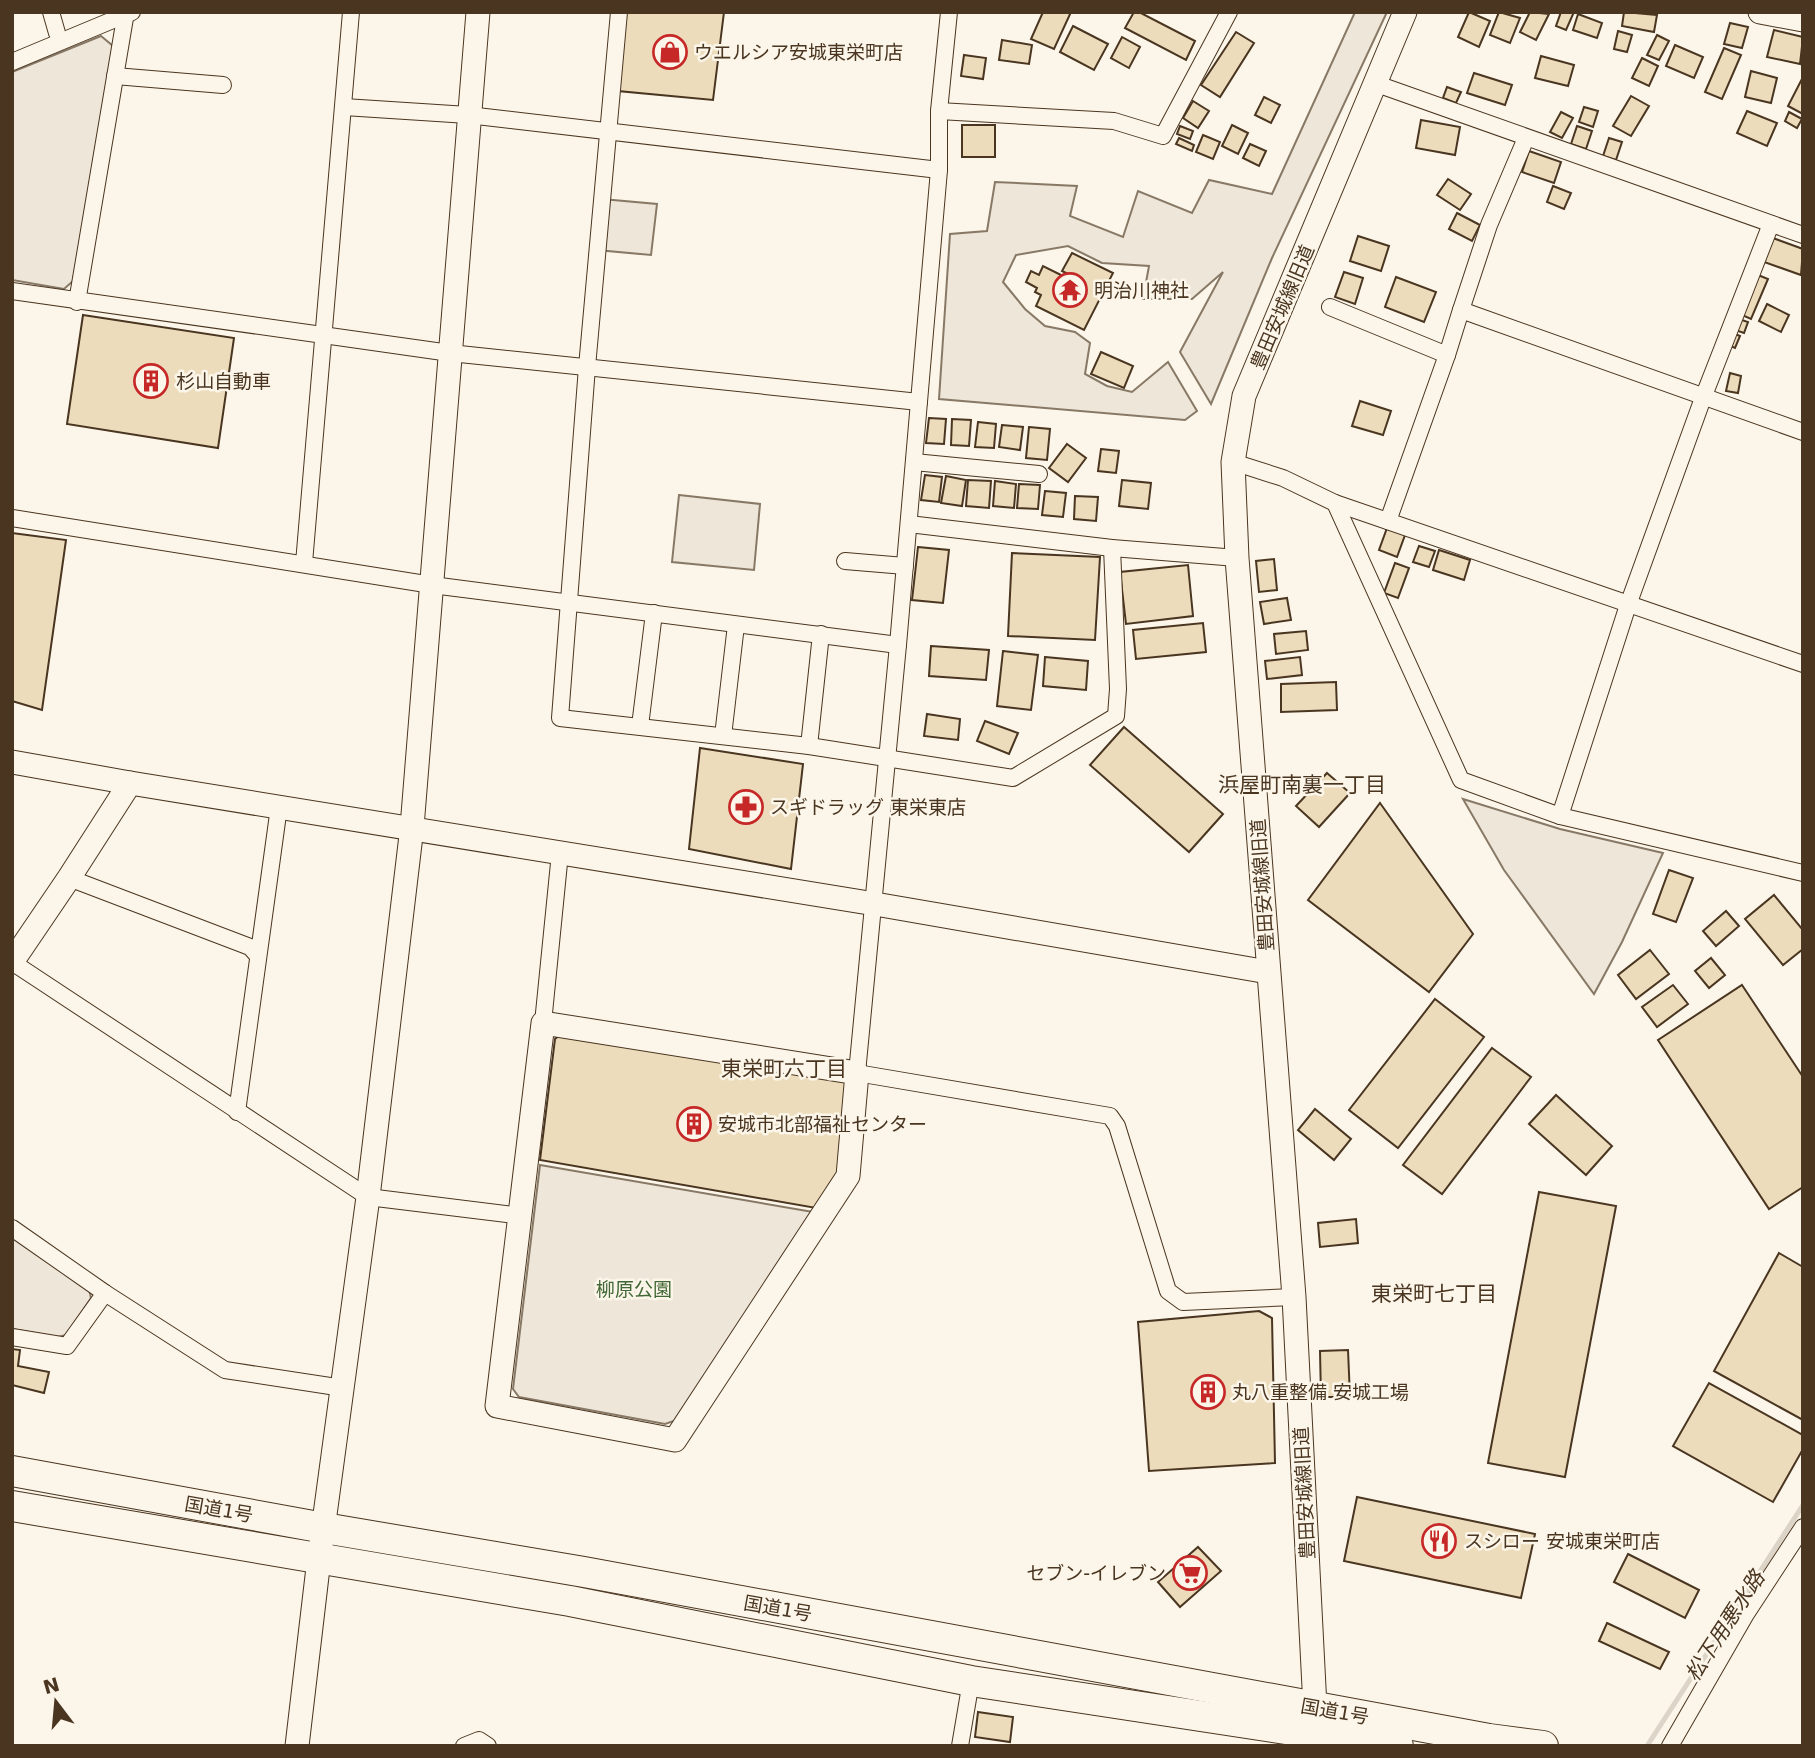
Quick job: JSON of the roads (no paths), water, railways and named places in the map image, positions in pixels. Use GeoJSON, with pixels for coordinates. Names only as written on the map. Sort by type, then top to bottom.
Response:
{"type":"FeatureCollection","features":[{"type":"Feature","properties":{"kind":"highway","name":"国道1号"},"geometry":{"type":"LineString","coordinates":[[12,1471],[584,1572],[1489,1739],[1543,1746]]}},
{"type":"Feature","properties":{"kind":"highway","name":"国道1号"},"geometry":{"type":"LineString","coordinates":[[12,1506],[570,1601],[971,1681],[1398,1746]]}},
{"type":"Feature","properties":{"kind":"street"},"geometry":{"type":"LineString","coordinates":[[51,12],[57,33]]}},
{"type":"Feature","properties":{"kind":"street"},"geometry":{"type":"LineString","coordinates":[[12,51],[108,12]]}},
{"type":"Feature","properties":{"kind":"street"},"geometry":{"type":"LineString","coordinates":[[304,563],[351,12]]}},
{"type":"Feature","properties":{"kind":"street"},"geometry":{"type":"LineString","coordinates":[[297,1746],[319,1559],[368,1197],[412,827],[478,12]]}},
{"type":"Feature","properties":{"kind":"street"},"geometry":{"type":"LineString","coordinates":[[619,12],[587,367],[560,718],[808,746],[1013,778],[1116,716],[1118,688],[1112,548]]}},
{"type":"Feature","properties":{"kind":"street"},"geometry":{"type":"LineString","coordinates":[[560,853],[522,1216],[497,1406],[675,1440],[848,1176],[909,524],[939,170],[939,111],[949,12]]}},
{"type":"Feature","properties":{"kind":"street"},"geometry":{"type":"LineString","coordinates":[[939,111],[1114,121],[1163,136],[1229,12]]}},
{"type":"Feature","properties":{"kind":"street","name":"豊田安城線旧道"},"geometry":{"type":"LineString","coordinates":[[1315,1707],[1294,1297],[1237,558],[1233,462],[1244,396],[1405,12]]}},
{"type":"Feature","properties":{"kind":"street"},"geometry":{"type":"LineString","coordinates":[[1760,12],[1803,20]]}},
{"type":"Feature","properties":{"kind":"street"},"geometry":{"type":"LineString","coordinates":[[12,62],[128,13]]}},
{"type":"Feature","properties":{"kind":"street"},"geometry":{"type":"LineString","coordinates":[[77,302],[128,13]]}},
{"type":"Feature","properties":{"kind":"street"},"geometry":{"type":"LineString","coordinates":[[115,76],[223,85]]}},
{"type":"Feature","properties":{"kind":"street"},"geometry":{"type":"LineString","coordinates":[[1374,83],[1803,235]]}},
{"type":"Feature","properties":{"kind":"street"},"geometry":{"type":"LineString","coordinates":[[344,107],[468,115],[939,170]]}},
{"type":"Feature","properties":{"kind":"street"},"geometry":{"type":"LineString","coordinates":[[1388,521],[1447,355],[1489,225],[1526,138]]}},
{"type":"Feature","properties":{"kind":"street"},"geometry":{"type":"LineString","coordinates":[[1560,816],[1628,605],[1703,398],[1771,224]]}},
{"type":"Feature","properties":{"kind":"street"},"geometry":{"type":"LineString","coordinates":[[12,291],[450,353],[919,402]]}},
{"type":"Feature","properties":{"kind":"street"},"geometry":{"type":"LineString","coordinates":[[1330,307],[1447,355]]}},
{"type":"Feature","properties":{"kind":"street"},"geometry":{"type":"LineString","coordinates":[[1461,310],[1803,432]]}},
{"type":"Feature","properties":{"kind":"street"},"geometry":{"type":"LineString","coordinates":[[914,462],[1039,474]]}},
{"type":"Feature","properties":{"kind":"street"},"geometry":{"type":"LineString","coordinates":[[1233,462],[1283,478],[1335,503],[1803,664]]}},
{"type":"Feature","properties":{"kind":"street"},"geometry":{"type":"LineString","coordinates":[[1335,503],[1461,780],[1560,816],[1803,873]]}},
{"type":"Feature","properties":{"kind":"street"},"geometry":{"type":"LineString","coordinates":[[12,518],[432,585],[898,645]]}},
{"type":"Feature","properties":{"kind":"street"},"geometry":{"type":"LineString","coordinates":[[909,524],[1112,548],[1237,558]]}},
{"type":"Feature","properties":{"kind":"street"},"geometry":{"type":"LineString","coordinates":[[845,561],[905,566]]}},
{"type":"Feature","properties":{"kind":"street"},"geometry":{"type":"LineString","coordinates":[[640,726],[654,613]]}},
{"type":"Feature","properties":{"kind":"street"},"geometry":{"type":"LineString","coordinates":[[723,736],[736,625]]}},
{"type":"Feature","properties":{"kind":"street"},"geometry":{"type":"LineString","coordinates":[[808,746],[821,634]]}},
{"type":"Feature","properties":{"kind":"street"},"geometry":{"type":"LineString","coordinates":[[12,762],[875,904],[1268,972]]}},
{"type":"Feature","properties":{"kind":"street"},"geometry":{"type":"LineString","coordinates":[[130,783],[12,962],[368,1197],[522,1216]]}},
{"type":"Feature","properties":{"kind":"street"},"geometry":{"type":"LineString","coordinates":[[237,1112],[279,807]]}},
{"type":"Feature","properties":{"kind":"street"},"geometry":{"type":"LineString","coordinates":[[69,878],[250,947],[258,956]]}},
{"type":"Feature","properties":{"kind":"street"},"geometry":{"type":"LineString","coordinates":[[543,1023],[1110,1116],[1117,1126],[1168,1291],[1183,1302],[1294,1297]]}},
{"type":"Feature","properties":{"kind":"street"},"geometry":{"type":"LineString","coordinates":[[12,1228],[105,1293],[225,1370],[343,1388]]}},
{"type":"Feature","properties":{"kind":"street"},"geometry":{"type":"LineString","coordinates":[[12,1337],[67,1346],[105,1293]]}},
{"type":"Feature","properties":{"kind":"street"},"geometry":{"type":"LineString","coordinates":[[1670,1746],[1746,1614],[1803,1527]]}},
{"type":"Feature","properties":{"kind":"street"},"geometry":{"type":"LineString","coordinates":[[960,1746],[971,1681]]}},
{"type":"Feature","properties":{"kind":"street"},"geometry":{"type":"LineString","coordinates":[[464,1746],[479,1740],[488,1746]]}},
{"type":"Feature","properties":{"kind":"waterway","name":"松下用悪水路"},"geometry":{"type":"LineString","coordinates":[[1647,1746],[1803,1505]]}},
{"type":"Feature","properties":{"kind":"place","name":"ウエルシア安城東栄町店"},"geometry":{"type":"Point","coordinates":[670,52]}},
{"type":"Feature","properties":{"kind":"place","name":"明治川神社"},"geometry":{"type":"Point","coordinates":[1070,290]}},
{"type":"Feature","properties":{"kind":"place","name":"杉山自動車"},"geometry":{"type":"Point","coordinates":[151,381]}},
{"type":"Feature","properties":{"kind":"place","name":"スギドラッグ 東栄東店"},"geometry":{"type":"Point","coordinates":[746,807]}},
{"type":"Feature","properties":{"kind":"place","name":"安城市北部福祉センター"},"geometry":{"type":"Point","coordinates":[694,1124]}},
{"type":"Feature","properties":{"kind":"place","name":"丸八重整備 安城工場"},"geometry":{"type":"Point","coordinates":[1208,1392]}},
{"type":"Feature","properties":{"kind":"place","name":"スシロー 安城東栄町店"},"geometry":{"type":"Point","coordinates":[1439,1541]}},
{"type":"Feature","properties":{"kind":"place","name":"セブン-イレブン"},"geometry":{"type":"Point","coordinates":[1190,1573]}},
{"type":"Feature","properties":{"kind":"district","name":"浜屋町南裏一丁目"},"geometry":{"type":"Point","coordinates":[1302,785]}},
{"type":"Feature","properties":{"kind":"district","name":"東栄町六丁目"},"geometry":{"type":"Point","coordinates":[784,1069]}},
{"type":"Feature","properties":{"kind":"district","name":"東栄町七丁目"},"geometry":{"type":"Point","coordinates":[1434,1294]}},
{"type":"Feature","properties":{"kind":"park label","name":"柳原公園"},"geometry":{"type":"Point","coordinates":[634,1289]}}]}
